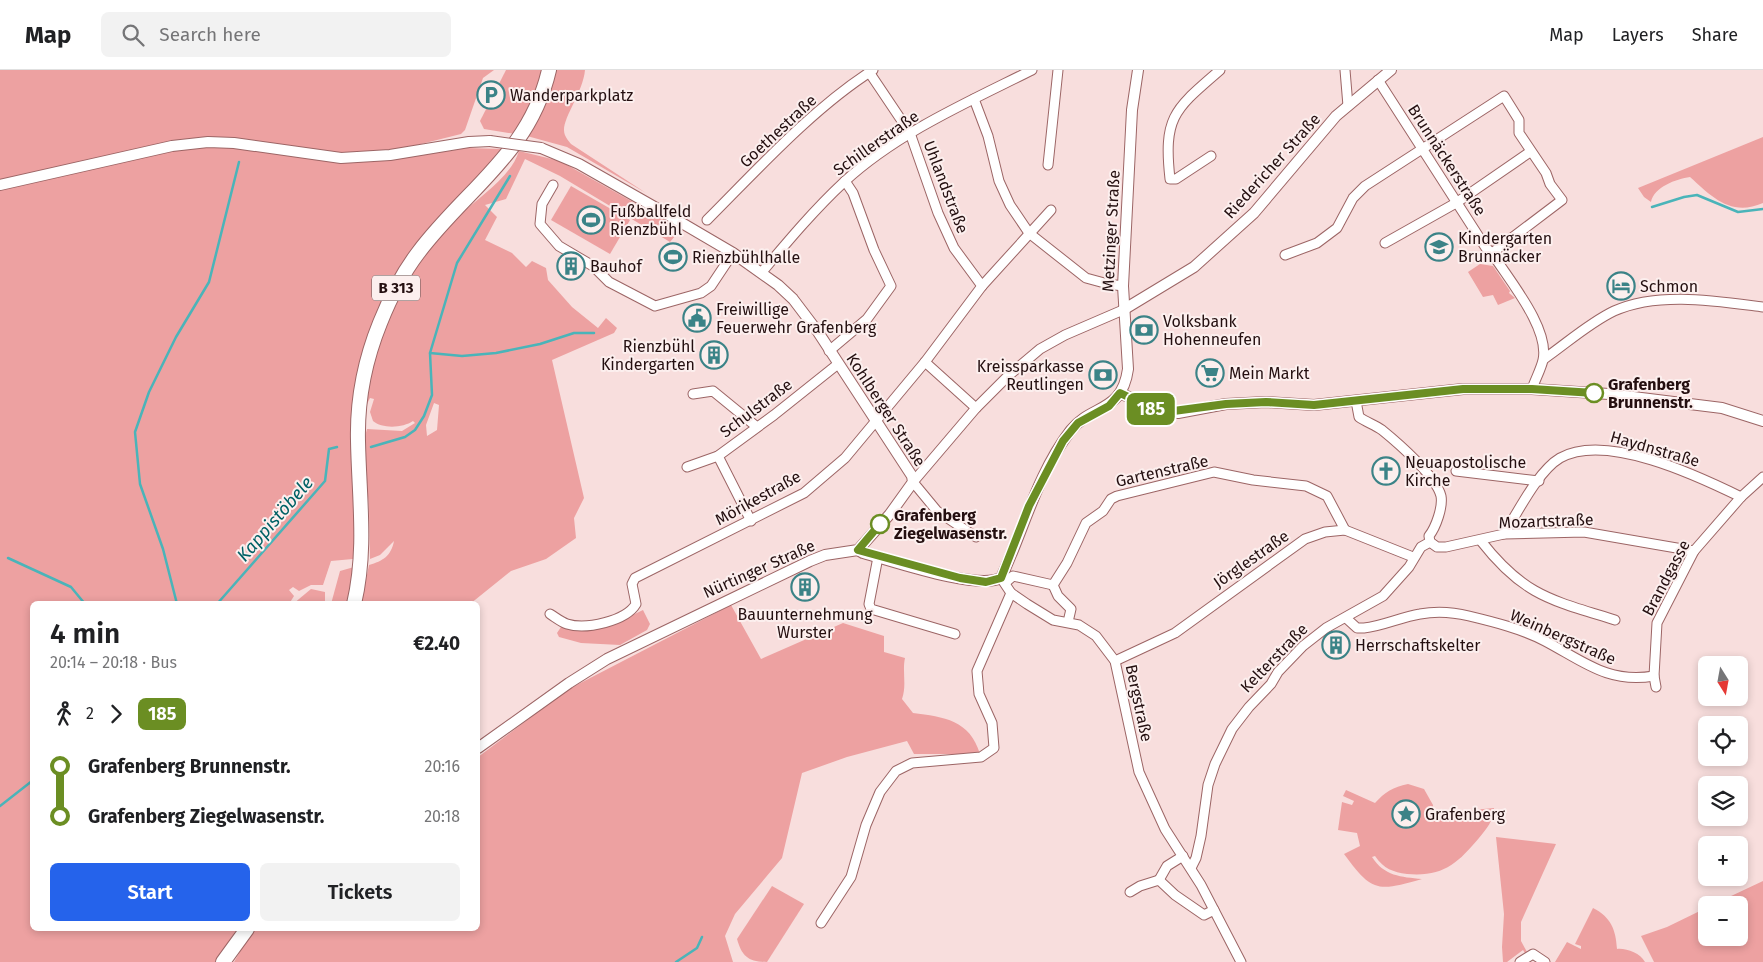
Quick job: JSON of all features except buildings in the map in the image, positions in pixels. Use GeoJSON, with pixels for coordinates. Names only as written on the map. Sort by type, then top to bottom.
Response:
{"type":"FeatureCollection","features":[{"type":"Feature","properties":{"kind":"main road","name":"B 313"},"geometry":{"type":"LineString","coordinates":[[355,601],[361,572],[363,550],[358,440],[359,408],[369,354],[391,297],[418,253],[484,182],[515,144],[529,122],[549,70]]}},
{"type":"Feature","properties":{"kind":"main road"},"geometry":{"type":"LineString","coordinates":[[223,962],[245,931]]}},
{"type":"Feature","properties":{"kind":"street","name":"Schillerstraße"},"geometry":{"type":"LineString","coordinates":[[762,272],[802,224],[845,181],[910,133],[1032,70]]}},
{"type":"Feature","properties":{"kind":"street"},"geometry":{"type":"LineString","coordinates":[[1048,165],[1058,70]]}},
{"type":"Feature","properties":{"kind":"street","name":"Metzinger Straße"},"geometry":{"type":"LineString","coordinates":[[1120,393],[1127,380],[1128,369],[1123,286],[1132,110],[1138,70]]}},
{"type":"Feature","properties":{"kind":"street"},"geometry":{"type":"LineString","coordinates":[[1211,156],[1176,179],[1170,179],[1167,139],[1175,113],[1218,70]]}},
{"type":"Feature","properties":{"kind":"street"},"geometry":{"type":"LineString","coordinates":[[1345,70],[1348,106]]}},
{"type":"Feature","properties":{"kind":"street","name":"Riedericher Straße"},"geometry":{"type":"LineString","coordinates":[[1123,310],[1194,267],[1254,213],[1336,116],[1391,70]]}},
{"type":"Feature","properties":{"kind":"street","name":"Uhlandstraße"},"geometry":{"type":"LineString","coordinates":[[871,71],[910,133],[938,213],[954,248],[982,286]]}},
{"type":"Feature","properties":{"kind":"street","name":"Goethestraße"},"geometry":{"type":"LineString","coordinates":[[707,220],[784,143],[854,82],[871,71]]}},
{"type":"Feature","properties":{"kind":"street","name":"Brunnäckerstraße"},"geometry":{"type":"LineString","coordinates":[[1378,80],[1456,203],[1534,317],[1541,333],[1544,359],[1532,389]]}},
{"type":"Feature","properties":{"kind":"street"},"geometry":{"type":"LineString","coordinates":[[1285,255],[1317,243],[1337,228],[1353,198],[1365,186],[1504,96],[1519,120],[1519,133],[1562,200],[1492,253]]}},
{"type":"Feature","properties":{"kind":"street"},"geometry":{"type":"LineString","coordinates":[[974,99],[988,136],[999,181],[1010,205],[1030,233],[1086,278],[1123,286]]}},
{"type":"Feature","properties":{"kind":"street","name":"Kohlberger Straße"},"geometry":{"type":"LineString","coordinates":[[0,185],[172,146],[208,142],[234,143],[341,158],[390,155],[469,142],[518,143],[541,148],[580,164],[733,253],[762,272],[793,299],[830,351],[912,476],[913,482],[937,511],[976,537]]}},
{"type":"Feature","properties":{"kind":"street"},"geometry":{"type":"LineString","coordinates":[[1385,243],[1456,203],[1530,152]]}},
{"type":"Feature","properties":{"kind":"street"},"geometry":{"type":"LineString","coordinates":[[830,351],[866,319],[891,286],[874,250],[853,193],[845,181]]}},
{"type":"Feature","properties":{"kind":"street"},"geometry":{"type":"LineString","coordinates":[[553,185],[542,204],[540,224],[559,246],[593,266],[609,282],[652,305],[661,306],[706,290],[711,286],[733,253]]}},
{"type":"Feature","properties":{"kind":"street","name":"Mörikestraße"},"geometry":{"type":"LineString","coordinates":[[550,614],[567,624],[591,625],[617,619],[632,611],[636,604],[632,584],[635,578],[752,521],[804,493],[845,458],[925,362],[982,286],[1051,210]]}},
{"type":"Feature","properties":{"kind":"street"},"geometry":{"type":"LineString","coordinates":[[1544,359],[1614,311],[1639,303],[1670,300],[1706,301],[1763,307]]}},
{"type":"Feature","properties":{"kind":"street"},"geometry":{"type":"LineString","coordinates":[[858,550],[890,514],[913,482],[976,408],[1002,382],[1040,350],[1065,335],[1123,310]]}},
{"type":"Feature","properties":{"kind":"street"},"geometry":{"type":"LineString","coordinates":[[925,362],[976,408]]}},
{"type":"Feature","properties":{"kind":"street","name":"Schulstraße"},"geometry":{"type":"LineString","coordinates":[[687,467],[718,456],[838,364]]}},
{"type":"Feature","properties":{"kind":"street"},"geometry":{"type":"LineString","coordinates":[[1003,580],[1029,506],[1063,441],[1078,423],[1109,406],[1120,393],[1156,410],[1166,412],[1226,404],[1266,402],[1314,405],[1463,389],[1532,389],[1610,394],[1722,408],[1763,421]]}},
{"type":"Feature","properties":{"kind":"street"},"geometry":{"type":"LineString","coordinates":[[693,394],[713,391],[757,427]]}},
{"type":"Feature","properties":{"kind":"street"},"geometry":{"type":"LineString","coordinates":[[1356,400],[1359,417],[1381,430],[1420,466],[1437,488],[1441,496],[1441,506],[1433,531],[1429,536],[1430,542]]}},
{"type":"Feature","properties":{"kind":"street","name":"Haydnstraße"},"geometry":{"type":"LineString","coordinates":[[1504,534],[1548,468],[1560,458],[1578,451],[1599,448],[1687,471],[1741,497]]}},
{"type":"Feature","properties":{"kind":"street"},"geometry":{"type":"LineString","coordinates":[[718,456],[752,521]]}},
{"type":"Feature","properties":{"kind":"street","name":"Gartenstraße"},"geometry":{"type":"LineString","coordinates":[[1053,585],[1068,563],[1086,523],[1102,511],[1112,499],[1203,474],[1214,472],[1253,480],[1306,486],[1327,496],[1346,530]]}},
{"type":"Feature","properties":{"kind":"street"},"geometry":{"type":"LineString","coordinates":[[1456,472],[1539,481]]}},
{"type":"Feature","properties":{"kind":"street","name":"Brandgasse"},"geometry":{"type":"LineString","coordinates":[[1656,687],[1654,676],[1657,623],[1694,551],[1741,497],[1763,477]]}},
{"type":"Feature","properties":{"kind":"street","name":"Jörglestraße"},"geometry":{"type":"LineString","coordinates":[[1115,661],[1175,633],[1306,539],[1325,532],[1346,530],[1414,557]]}},
{"type":"Feature","properties":{"kind":"street","name":"Mozartstraße"},"geometry":{"type":"LineString","coordinates":[[1430,542],[1436,547],[1446,547],[1481,541],[1504,534],[1584,532],[1694,551]]}},
{"type":"Feature","properties":{"kind":"street"},"geometry":{"type":"LineString","coordinates":[[1481,541],[1500,566],[1527,588],[1553,601],[1615,620]]}},
{"type":"Feature","properties":{"kind":"street","name":"Kelterstraße"},"geometry":{"type":"LineString","coordinates":[[1190,868],[1196,858],[1208,785],[1215,764],[1232,730],[1248,708],[1303,646],[1320,632],[1383,596],[1409,567],[1422,547],[1430,542]]}},
{"type":"Feature","properties":{"kind":"street","name":"Nürtinger Straße"},"geometry":{"type":"LineString","coordinates":[[480,747],[569,683],[607,659],[810,560],[825,555],[858,550],[960,578],[986,582],[1003,580]]}},
{"type":"Feature","properties":{"kind":"street"},"geometry":{"type":"LineString","coordinates":[[878,557],[869,604],[871,609],[955,634]]}},
{"type":"Feature","properties":{"kind":"street"},"geometry":{"type":"LineString","coordinates":[[1003,580],[1013,576],[1053,585],[1058,596],[1071,609],[1068,622]]}},
{"type":"Feature","properties":{"kind":"street","name":"Bergstraße"},"geometry":{"type":"LineString","coordinates":[[1003,580],[1011,592],[1053,620],[1079,625],[1096,636],[1115,661],[1139,772],[1165,828],[1214,910],[1241,962]]}},
{"type":"Feature","properties":{"kind":"street"},"geometry":{"type":"LineString","coordinates":[[821,923],[851,877],[866,825],[880,792],[896,771],[912,763],[981,757],[994,748],[992,724],[979,694],[977,671],[1011,592]]}},
{"type":"Feature","properties":{"kind":"street","name":"Weinbergstraße"},"geometry":{"type":"LineString","coordinates":[[1346,618],[1356,628],[1364,628],[1419,614],[1442,613],[1468,616],[1506,626],[1544,641],[1579,663],[1616,677],[1640,679],[1654,676]]}},
{"type":"Feature","properties":{"kind":"street"},"geometry":{"type":"LineString","coordinates":[[1130,892],[1140,886],[1159,880],[1167,866],[1183,856]]}},
{"type":"Feature","properties":{"kind":"street"},"geometry":{"type":"LineString","coordinates":[[1159,880],[1175,895],[1204,915],[1214,910]]}},
{"type":"Feature","properties":{"kind":"street"},"geometry":{"type":"LineString","coordinates":[[1520,962],[1533,954],[1545,962]]}},
{"type":"Feature","properties":{"kind":"shaded area"},"geometry":{"type":"Polygon","coordinates":[[[0,70],[494,70],[483,78],[465,130],[461,134],[409,147],[411,157],[467,148],[504,149],[415,245],[378,308],[355,384],[351,425],[356,540],[353,559],[331,561],[323,585],[311,585],[299,591],[293,587],[289,590],[294,596],[291,601],[30,601],[30,931],[236,931],[215,962],[0,962],[0,70]]]}},
{"type":"Feature","properties":{"kind":"shaded area"},"geometry":{"type":"Polygon","coordinates":[[[506,70],[542,70],[532,102],[515,134],[484,129],[480,121],[506,70]]]}},
{"type":"Feature","properties":{"kind":"shaded area"},"geometry":{"type":"Polygon","coordinates":[[[555,70],[585,70],[581,87],[565,124],[564,132],[567,139],[571,144],[646,193],[567,147],[527,136],[555,70]]]}},
{"type":"Feature","properties":{"kind":"shaded area"},"geometry":{"type":"Polygon","coordinates":[[[1763,137],[1763,203],[1741,208],[1723,203],[1714,198],[1690,177],[1672,182],[1661,188],[1656,192],[1651,202],[1644,197],[1638,188],[1763,137]]]}},
{"type":"Feature","properties":{"kind":"shaded area"},"geometry":{"type":"Polygon","coordinates":[[[519,151],[560,161],[681,229],[670,242],[560,176],[525,159],[506,199],[485,205],[497,217],[485,240],[512,253],[526,267],[532,261],[546,268],[548,280],[572,307],[598,328],[606,318],[617,328],[614,333],[552,360],[584,498],[574,518],[576,538],[546,559],[511,571],[474,601],[362,601],[369,565],[386,557],[391,551],[394,541],[380,555],[370,559],[364,440],[367,429],[402,431],[415,423],[413,421],[398,426],[377,424],[373,421],[370,412],[374,399],[370,398],[365,408],[370,379],[385,328],[395,304],[421,260],[458,217],[493,187],[515,161],[519,151]],[[434,403],[426,425],[427,436],[437,430],[439,405],[434,403]]]}},
{"type":"Feature","properties":{"kind":"shaded area","name":"Fußballfeld Rienzbühl"},"geometry":{"type":"Polygon","coordinates":[[[571,186],[630,220],[610,254],[551,220],[571,186]]]}},
{"type":"Feature","properties":{"kind":"shaded area"},"geometry":{"type":"Polygon","coordinates":[[[1480,264],[1493,266],[1510,291],[1509,293],[1515,298],[1498,305],[1493,295],[1483,297],[1468,272],[1480,264]]]}},
{"type":"Feature","properties":{"kind":"shaded area"},"geometry":{"type":"Polygon","coordinates":[[[354,567],[348,601],[332,601],[340,571],[354,567]]]}},
{"type":"Feature","properties":{"kind":"shaded area"},"geometry":{"type":"Polygon","coordinates":[[[311,589],[325,592],[325,601],[297,601],[311,589]]]}},
{"type":"Feature","properties":{"kind":"shaded area"},"geometry":{"type":"Polygon","coordinates":[[[731,605],[761,659],[843,623],[884,636],[884,652],[905,658],[902,699],[913,713],[935,716],[963,727],[976,743],[980,754],[914,754],[907,741],[847,757],[802,773],[782,858],[735,914],[725,936],[733,962],[234,962],[252,931],[480,931],[480,755],[567,690],[731,605]]]}},
{"type":"Feature","properties":{"kind":"shaded area"},"geometry":{"type":"Polygon","coordinates":[[[643,610],[650,624],[647,630],[620,645],[581,643],[559,637],[557,633],[561,627],[592,627],[624,618],[643,610]]]}},
{"type":"Feature","properties":{"kind":"shaded area"},"geometry":{"type":"Polygon","coordinates":[[[1408,784],[1424,789],[1433,805],[1434,820],[1473,810],[1494,808],[1492,817],[1485,831],[1464,855],[1440,871],[1420,874],[1402,873],[1389,869],[1375,856],[1372,857],[1388,872],[1422,879],[1395,886],[1377,886],[1362,876],[1344,854],[1360,846],[1357,833],[1338,830],[1342,802],[1352,805],[1354,801],[1343,796],[1346,790],[1375,803],[1390,791],[1408,784]]]}},
{"type":"Feature","properties":{"kind":"shaded area"},"geometry":{"type":"Polygon","coordinates":[[[1496,837],[1556,844],[1521,922],[1521,941],[1527,952],[1525,953],[1523,950],[1507,962],[1503,962],[1504,914],[1496,837]]]}},
{"type":"Feature","properties":{"kind":"shaded area"},"geometry":{"type":"Polygon","coordinates":[[[1763,881],[1763,962],[1654,962],[1641,936],[1667,927],[1698,912],[1698,946],[1748,946],[1748,896],[1731,896],[1763,881]]]}},
{"type":"Feature","properties":{"kind":"shaded area"},"geometry":{"type":"Polygon","coordinates":[[[772,886],[804,904],[767,962],[755,961],[744,954],[737,939],[772,886]]]}},
{"type":"Feature","properties":{"kind":"shaded area"},"geometry":{"type":"Polygon","coordinates":[[[1593,908],[1608,920],[1614,930],[1617,949],[1632,952],[1640,956],[1645,962],[1555,962],[1567,942],[1581,949],[1581,946],[1575,944],[1593,908]]]}},
{"type":"Feature","properties":{"kind":"waterway"},"geometry":{"type":"LineString","coordinates":[[176,601],[163,549],[140,484],[135,432],[149,392],[176,337],[209,282],[239,162]]}},
{"type":"Feature","properties":{"kind":"waterway","name":"Kappistöbele"},"geometry":{"type":"LineString","coordinates":[[371,447],[405,437],[415,430],[424,416],[432,395],[430,353],[457,263],[510,176]]}},
{"type":"Feature","properties":{"kind":"waterway"},"geometry":{"type":"LineString","coordinates":[[1652,207],[1697,195],[1738,212],[1763,209]]}},
{"type":"Feature","properties":{"kind":"waterway","name":"Kappistöbele"},"geometry":{"type":"LineString","coordinates":[[430,353],[462,356],[496,353],[540,344],[574,333],[594,333]]}},
{"type":"Feature","properties":{"kind":"waterway","name":"Kappistöbele"},"geometry":{"type":"LineString","coordinates":[[220,601],[325,481],[329,449],[337,447]]}},
{"type":"Feature","properties":{"kind":"waterway"},"geometry":{"type":"LineString","coordinates":[[8,558],[71,587],[83,601]]}},
{"type":"Feature","properties":{"kind":"waterway","name":"Kappistöbele"},"geometry":{"type":"LineString","coordinates":[[0,806],[30,783]]}},
{"type":"Feature","properties":{"kind":"waterway"},"geometry":{"type":"LineString","coordinates":[[676,962],[697,948],[702,937]]}},
{"type":"Feature","properties":{"kind":"bus line","name":"185"},"geometry":{"type":"LineString","coordinates":[[880,524],[858,550],[863,553],[960,578],[993,582],[1001,578],[1029,506],[1063,441],[1078,423],[1109,406],[1120,393],[1156,410],[1178,412],[1226,404],[1266,402],[1314,405],[1463,389],[1532,389],[1594,393]]}},
{"type":"Feature","properties":{"kind":"place","name":"Wanderparkplatz"},"geometry":{"type":"Point","coordinates":[491,95]}},
{"type":"Feature","properties":{"kind":"place","name":"Fußballfeld Rienzbühl"},"geometry":{"type":"Point","coordinates":[591,220]}},
{"type":"Feature","properties":{"kind":"place","name":"Kindergarten Brunnäcker"},"geometry":{"type":"Point","coordinates":[1439,247]}},
{"type":"Feature","properties":{"kind":"place","name":"Rienzbühlhalle"},"geometry":{"type":"Point","coordinates":[673,257]}},
{"type":"Feature","properties":{"kind":"place","name":"Bauhof"},"geometry":{"type":"Point","coordinates":[571,266]}},
{"type":"Feature","properties":{"kind":"place","name":"Schmon"},"geometry":{"type":"Point","coordinates":[1621,286]}},
{"type":"Feature","properties":{"kind":"place","name":"Freiwillige Feuerwehr Grafenberg"},"geometry":{"type":"Point","coordinates":[697,318]}},
{"type":"Feature","properties":{"kind":"place","name":"Volksbank Hohenneufen"},"geometry":{"type":"Point","coordinates":[1144,330]}},
{"type":"Feature","properties":{"kind":"place","name":"Rienzbühl Kindergarten"},"geometry":{"type":"Point","coordinates":[714,355]}},
{"type":"Feature","properties":{"kind":"place","name":"Mein Markt"},"geometry":{"type":"Point","coordinates":[1210,373]}},
{"type":"Feature","properties":{"kind":"place","name":"Kreissparkasse Reutlingen"},"geometry":{"type":"Point","coordinates":[1103,375]}},
{"type":"Feature","properties":{"kind":"place","name":"Grafenberg Brunnenstr."},"geometry":{"type":"Point","coordinates":[1594,393]}},
{"type":"Feature","properties":{"kind":"place","name":"Neuapostolische Kirche"},"geometry":{"type":"Point","coordinates":[1386,471]}},
{"type":"Feature","properties":{"kind":"place","name":"Grafenberg Ziegelwasenstr."},"geometry":{"type":"Point","coordinates":[880,524]}},
{"type":"Feature","properties":{"kind":"place","name":"Bauunternehmung Wurster"},"geometry":{"type":"Point","coordinates":[805,587]}},
{"type":"Feature","properties":{"kind":"place","name":"Herrschaftskelter"},"geometry":{"type":"Point","coordinates":[1336,645]}},
{"type":"Feature","properties":{"kind":"place","name":"Grafenberg"},"geometry":{"type":"Point","coordinates":[1406,814]}}]}
